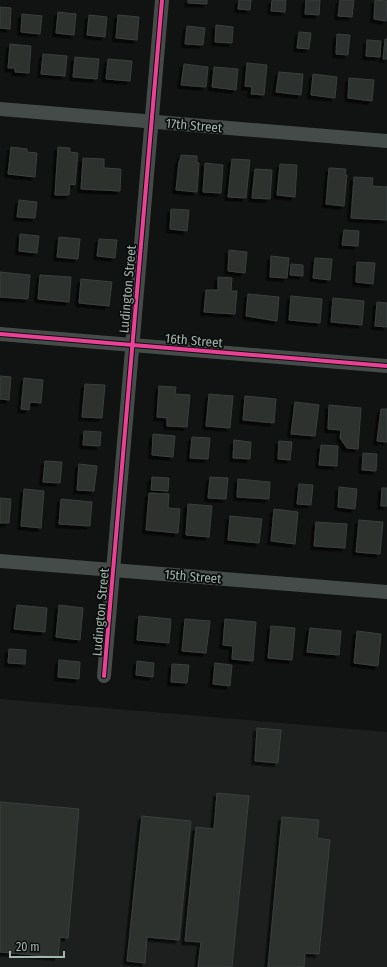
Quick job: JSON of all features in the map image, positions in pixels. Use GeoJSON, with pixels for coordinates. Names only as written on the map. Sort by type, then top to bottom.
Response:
{"type":"FeatureCollection","features":[{"type":"Feature","properties":{"kind":"street","name":"Ludington Street"},"geometry":{"type":"LineString","coordinates":[[104,676],[162,0]]}},
{"type":"Feature","properties":{"kind":"street","name":"17th Street"},"geometry":{"type":"LineString","coordinates":[[0,109],[387,141]]}},
{"type":"Feature","properties":{"kind":"street","name":"16th Street"},"geometry":{"type":"LineString","coordinates":[[0,334],[387,366]]}},
{"type":"Feature","properties":{"kind":"street","name":"15th Street"},"geometry":{"type":"LineString","coordinates":[[0,561],[387,592]]}},
{"type":"Feature","properties":{"kind":"shaded area"},"geometry":{"type":"Polygon","coordinates":[[[0,699],[387,732],[387,967],[0,967],[0,699]]]}},
{"type":"Feature","properties":{"kind":"building"},"geometry":{"type":"Polygon","coordinates":[[[188,0],[207,0],[207,4],[188,3],[188,0]]]}},
{"type":"Feature","properties":{"kind":"building"},"geometry":{"type":"Polygon","coordinates":[[[239,0],[251,0],[250,10],[238,9],[239,0]]]}},
{"type":"Feature","properties":{"kind":"building"},"geometry":{"type":"Polygon","coordinates":[[[272,0],[286,0],[285,12],[271,11],[272,0]]]}},
{"type":"Feature","properties":{"kind":"building"},"geometry":{"type":"Polygon","coordinates":[[[306,0],[320,0],[319,15],[305,14],[306,0]]]}},
{"type":"Feature","properties":{"kind":"building"},"geometry":{"type":"Polygon","coordinates":[[[340,0],[354,0],[352,17],[338,16],[340,0]]]}},
{"type":"Feature","properties":{"kind":"building"},"geometry":{"type":"Polygon","coordinates":[[[375,0],[387,1],[386,21],[374,19],[375,0]]]}},
{"type":"Feature","properties":{"kind":"building"},"geometry":{"type":"Polygon","coordinates":[[[0,7],[11,8],[10,29],[0,28],[0,7]]]}},
{"type":"Feature","properties":{"kind":"building"},"geometry":{"type":"Polygon","coordinates":[[[58,12],[76,14],[74,35],[56,33],[58,12]]]}},
{"type":"Feature","properties":{"kind":"building"},"geometry":{"type":"Polygon","coordinates":[[[22,14],[42,16],[40,34],[21,32],[22,14]]]}},
{"type":"Feature","properties":{"kind":"building"},"geometry":{"type":"Polygon","coordinates":[[[89,15],[107,17],[105,37],[87,35],[89,15]]]}},
{"type":"Feature","properties":{"kind":"building"},"geometry":{"type":"Polygon","coordinates":[[[118,15],[139,17],[137,40],[116,38],[118,15]]]}},
{"type":"Feature","properties":{"kind":"building"},"geometry":{"type":"Polygon","coordinates":[[[216,25],[233,27],[232,43],[215,42],[216,25]]]}},
{"type":"Feature","properties":{"kind":"building"},"geometry":{"type":"Polygon","coordinates":[[[187,26],[205,28],[203,45],[185,44],[187,26]]]}},
{"type":"Feature","properties":{"kind":"building"},"geometry":{"type":"Polygon","coordinates":[[[299,32],[311,33],[309,49],[297,48],[299,32]]]}},
{"type":"Feature","properties":{"kind":"building"},"geometry":{"type":"Polygon","coordinates":[[[337,34],[350,35],[348,55],[336,54],[337,34]]]}},
{"type":"Feature","properties":{"kind":"building"},"geometry":{"type":"Polygon","coordinates":[[[385,39],[387,39],[387,59],[383,59],[385,39]]]}},
{"type":"Feature","properties":{"kind":"building"},"geometry":{"type":"Polygon","coordinates":[[[367,40],[381,41],[380,57],[366,56],[367,40]]]}},
{"type":"Feature","properties":{"kind":"building"},"geometry":{"type":"Polygon","coordinates":[[[10,44],[31,46],[29,73],[15,72],[15,68],[8,68],[10,44]]]}},
{"type":"Feature","properties":{"kind":"building"},"geometry":{"type":"Polygon","coordinates":[[[43,54],[67,56],[65,76],[41,74],[43,54]]]}},
{"type":"Feature","properties":{"kind":"building"},"geometry":{"type":"Polygon","coordinates":[[[75,57],[99,59],[97,79],[73,77],[75,57]]]}},
{"type":"Feature","properties":{"kind":"building"},"geometry":{"type":"Polygon","coordinates":[[[108,59],[132,61],[130,81],[106,79],[108,59]]]}},
{"type":"Feature","properties":{"kind":"building"},"geometry":{"type":"Polygon","coordinates":[[[247,63],[267,65],[264,95],[251,94],[252,87],[245,86],[247,63]]]}},
{"type":"Feature","properties":{"kind":"building"},"geometry":{"type":"Polygon","coordinates":[[[184,64],[208,67],[206,87],[181,85],[184,64]]]}},
{"type":"Feature","properties":{"kind":"building"},"geometry":{"type":"Polygon","coordinates":[[[214,67],[238,69],[236,90],[212,87],[214,67]]]}},
{"type":"Feature","properties":{"kind":"building"},"geometry":{"type":"Polygon","coordinates":[[[279,72],[303,74],[301,95],[276,92],[279,72]]]}},
{"type":"Feature","properties":{"kind":"building"},"geometry":{"type":"Polygon","coordinates":[[[313,74],[337,77],[335,98],[311,95],[313,74]]]}},
{"type":"Feature","properties":{"kind":"building"},"geometry":{"type":"Polygon","coordinates":[[[349,78],[374,80],[372,101],[348,98],[349,78]]]}},
{"type":"Feature","properties":{"kind":"building"},"geometry":{"type":"Polygon","coordinates":[[[11,147],[27,149],[27,152],[37,153],[35,177],[8,174],[11,147]]]}},
{"type":"Feature","properties":{"kind":"building"},"geometry":{"type":"Polygon","coordinates":[[[58,147],[70,148],[70,152],[78,153],[75,185],[70,184],[69,195],[55,195],[58,147]]]}},
{"type":"Feature","properties":{"kind":"building"},"geometry":{"type":"Polygon","coordinates":[[[181,155],[197,156],[197,163],[199,163],[197,192],[176,190],[181,155]]]}},
{"type":"Feature","properties":{"kind":"building"},"geometry":{"type":"Polygon","coordinates":[[[83,158],[104,159],[104,168],[121,169],[120,191],[81,189],[83,158]]]}},
{"type":"Feature","properties":{"kind":"building"},"geometry":{"type":"Polygon","coordinates":[[[232,159],[250,160],[246,198],[228,197],[232,159]]]}},
{"type":"Feature","properties":{"kind":"building"},"geometry":{"type":"Polygon","coordinates":[[[205,163],[223,165],[221,193],[203,192],[205,163]]]}},
{"type":"Feature","properties":{"kind":"building"},"geometry":{"type":"Polygon","coordinates":[[[280,164],[297,165],[295,197],[277,195],[280,164]]]}},
{"type":"Feature","properties":{"kind":"building"},"geometry":{"type":"Polygon","coordinates":[[[329,168],[346,169],[345,175],[347,175],[344,206],[326,204],[329,168]]]}},
{"type":"Feature","properties":{"kind":"building"},"geometry":{"type":"Polygon","coordinates":[[[255,169],[272,170],[270,199],[252,198],[255,169]]]}},
{"type":"Feature","properties":{"kind":"building"},"geometry":{"type":"Polygon","coordinates":[[[354,177],[373,178],[372,186],[387,187],[387,220],[351,218],[354,177]]]}},
{"type":"Feature","properties":{"kind":"building"},"geometry":{"type":"Polygon","coordinates":[[[19,200],[37,202],[35,218],[17,217],[19,200]]]}},
{"type":"Feature","properties":{"kind":"building"},"geometry":{"type":"Polygon","coordinates":[[[171,209],[189,210],[187,231],[170,229],[171,209]]]}},
{"type":"Feature","properties":{"kind":"building"},"geometry":{"type":"Polygon","coordinates":[[[344,230],[359,231],[358,246],[342,245],[344,230]]]}},
{"type":"Feature","properties":{"kind":"building"},"geometry":{"type":"Polygon","coordinates":[[[20,234],[39,236],[37,253],[19,251],[20,234]]]}},
{"type":"Feature","properties":{"kind":"building"},"geometry":{"type":"Polygon","coordinates":[[[59,237],[80,239],[78,259],[57,257],[59,237]]]}},
{"type":"Feature","properties":{"kind":"building"},"geometry":{"type":"Polygon","coordinates":[[[99,239],[117,240],[115,258],[97,256],[99,239]]]}},
{"type":"Feature","properties":{"kind":"building"},"geometry":{"type":"Polygon","coordinates":[[[229,250],[247,252],[245,273],[228,271],[229,250]]]}},
{"type":"Feature","properties":{"kind":"building"},"geometry":{"type":"Polygon","coordinates":[[[271,256],[289,258],[287,278],[270,277],[271,256]]]}},
{"type":"Feature","properties":{"kind":"building"},"geometry":{"type":"Polygon","coordinates":[[[315,258],[332,259],[330,280],[313,278],[315,258]]]}},
{"type":"Feature","properties":{"kind":"building"},"geometry":{"type":"Polygon","coordinates":[[[357,262],[375,263],[373,284],[356,282],[357,262]]]}},
{"type":"Feature","properties":{"kind":"building"},"geometry":{"type":"Polygon","coordinates":[[[291,264],[303,265],[303,276],[290,275],[291,264]]]}},
{"type":"Feature","properties":{"kind":"building"},"geometry":{"type":"Polygon","coordinates":[[[0,272],[30,275],[28,299],[0,297],[0,272]]]}},
{"type":"Feature","properties":{"kind":"building"},"geometry":{"type":"Polygon","coordinates":[[[40,275],[71,277],[69,302],[38,299],[40,275]]]}},
{"type":"Feature","properties":{"kind":"building"},"geometry":{"type":"Polygon","coordinates":[[[218,277],[232,278],[231,291],[237,291],[235,314],[204,312],[206,290],[218,290],[218,277]]]}},
{"type":"Feature","properties":{"kind":"building"},"geometry":{"type":"Polygon","coordinates":[[[81,279],[112,282],[109,306],[79,303],[81,279]]]}},
{"type":"Feature","properties":{"kind":"building"},"geometry":{"type":"Polygon","coordinates":[[[248,294],[279,297],[277,321],[246,316],[248,294]]]}},
{"type":"Feature","properties":{"kind":"building"},"geometry":{"type":"Polygon","coordinates":[[[291,296],[322,299],[320,323],[289,320],[291,296]]]}},
{"type":"Feature","properties":{"kind":"building"},"geometry":{"type":"Polygon","coordinates":[[[333,298],[364,301],[362,325],[331,322],[333,298]]]}},
{"type":"Feature","properties":{"kind":"building"},"geometry":{"type":"Polygon","coordinates":[[[377,302],[387,303],[387,327],[375,326],[377,302]]]}},
{"type":"Feature","properties":{"kind":"building"},"geometry":{"type":"Polygon","coordinates":[[[0,376],[11,377],[9,400],[0,399],[0,376]]]}},
{"type":"Feature","properties":{"kind":"building"},"geometry":{"type":"Polygon","coordinates":[[[24,378],[43,380],[41,403],[30,402],[29,410],[21,409],[24,378]]]}},
{"type":"Feature","properties":{"kind":"building"},"geometry":{"type":"Polygon","coordinates":[[[85,384],[105,385],[102,418],[82,417],[85,384]]]}},
{"type":"Feature","properties":{"kind":"building"},"geometry":{"type":"Polygon","coordinates":[[[159,386],[176,387],[175,394],[190,395],[187,427],[167,426],[167,418],[157,417],[159,386]]]}},
{"type":"Feature","properties":{"kind":"building"},"geometry":{"type":"Polygon","coordinates":[[[209,394],[233,396],[230,428],[206,426],[209,394]]]}},
{"type":"Feature","properties":{"kind":"building"},"geometry":{"type":"Polygon","coordinates":[[[245,396],[276,399],[274,423],[243,420],[245,396]]]}},
{"type":"Feature","properties":{"kind":"building"},"geometry":{"type":"Polygon","coordinates":[[[295,402],[319,405],[315,436],[291,434],[295,402]]]}},
{"type":"Feature","properties":{"kind":"building"},"geometry":{"type":"Polygon","coordinates":[[[329,405],[361,408],[358,449],[347,448],[340,438],[341,430],[328,429],[329,405]]]}},
{"type":"Feature","properties":{"kind":"building"},"geometry":{"type":"Polygon","coordinates":[[[381,409],[387,409],[387,442],[377,441],[381,409]]]}},
{"type":"Feature","properties":{"kind":"building"},"geometry":{"type":"Polygon","coordinates":[[[84,431],[101,432],[100,446],[83,445],[84,431]]]}},
{"type":"Feature","properties":{"kind":"building"},"geometry":{"type":"Polygon","coordinates":[[[153,434],[175,436],[173,457],[152,455],[153,434]]]}},
{"type":"Feature","properties":{"kind":"building"},"geometry":{"type":"Polygon","coordinates":[[[192,437],[210,438],[208,459],[190,458],[192,437]]]}},
{"type":"Feature","properties":{"kind":"building"},"geometry":{"type":"Polygon","coordinates":[[[234,440],[251,442],[250,459],[233,458],[234,440]]]}},
{"type":"Feature","properties":{"kind":"building"},"geometry":{"type":"Polygon","coordinates":[[[279,441],[292,442],[290,460],[278,459],[279,441]]]}},
{"type":"Feature","properties":{"kind":"building"},"geometry":{"type":"Polygon","coordinates":[[[321,445],[338,446],[337,466],[319,465],[321,445]]]}},
{"type":"Feature","properties":{"kind":"building"},"geometry":{"type":"Polygon","coordinates":[[[363,453],[377,454],[376,471],[362,470],[363,453]]]}},
{"type":"Feature","properties":{"kind":"building"},"geometry":{"type":"Polygon","coordinates":[[[45,461],[62,462],[60,483],[43,482],[45,461]]]}},
{"type":"Feature","properties":{"kind":"building"},"geometry":{"type":"Polygon","coordinates":[[[79,464],[97,466],[94,491],[77,490],[79,464]]]}},
{"type":"Feature","properties":{"kind":"building"},"geometry":{"type":"Polygon","coordinates":[[[152,477],[169,478],[168,491],[151,490],[152,477]]]}},
{"type":"Feature","properties":{"kind":"building"},"geometry":{"type":"Polygon","coordinates":[[[210,477],[228,478],[226,499],[208,498],[210,477]]]}},
{"type":"Feature","properties":{"kind":"building"},"geometry":{"type":"Polygon","coordinates":[[[238,479],[270,482],[269,499],[237,497],[238,479]]]}},
{"type":"Feature","properties":{"kind":"building"},"geometry":{"type":"Polygon","coordinates":[[[299,484],[313,485],[311,505],[297,504],[299,484]]]}},
{"type":"Feature","properties":{"kind":"building"},"geometry":{"type":"Polygon","coordinates":[[[339,487],[357,489],[355,509],[338,507],[339,487]]]}},
{"type":"Feature","properties":{"kind":"building"},"geometry":{"type":"Polygon","coordinates":[[[382,488],[387,488],[387,506],[381,506],[382,488]]]}},
{"type":"Feature","properties":{"kind":"building"},"geometry":{"type":"Polygon","coordinates":[[[24,489],[44,491],[41,528],[21,526],[24,489]]]}},
{"type":"Feature","properties":{"kind":"building"},"geometry":{"type":"Polygon","coordinates":[[[149,493],[169,494],[168,508],[180,509],[178,533],[146,530],[149,493]]]}},
{"type":"Feature","properties":{"kind":"building"},"geometry":{"type":"Polygon","coordinates":[[[0,498],[11,499],[9,523],[0,523],[0,498]]]}},
{"type":"Feature","properties":{"kind":"building"},"geometry":{"type":"Polygon","coordinates":[[[61,499],[92,502],[90,526],[59,524],[61,499]]]}},
{"type":"Feature","properties":{"kind":"building"},"geometry":{"type":"Polygon","coordinates":[[[188,504],[212,506],[209,537],[186,535],[188,504]]]}},
{"type":"Feature","properties":{"kind":"building"},"geometry":{"type":"Polygon","coordinates":[[[274,509],[298,512],[295,544],[271,541],[274,509]]]}},
{"type":"Feature","properties":{"kind":"building"},"geometry":{"type":"Polygon","coordinates":[[[230,516],[262,519],[259,543],[228,540],[230,516]]]}},
{"type":"Feature","properties":{"kind":"building"},"geometry":{"type":"Polygon","coordinates":[[[359,520],[383,522],[380,554],[356,552],[359,520]]]}},
{"type":"Feature","properties":{"kind":"building"},"geometry":{"type":"Polygon","coordinates":[[[316,522],[347,524],[345,548],[314,546],[316,522]]]}},
{"type":"Feature","properties":{"kind":"building"},"geometry":{"type":"Polygon","coordinates":[[[17,605],[47,608],[45,632],[14,629],[17,605]]]}},
{"type":"Feature","properties":{"kind":"building"},"geometry":{"type":"Polygon","coordinates":[[[59,605],[83,608],[80,640],[56,637],[59,605]]]}},
{"type":"Feature","properties":{"kind":"building"},"geometry":{"type":"Polygon","coordinates":[[[139,616],[171,619],[169,643],[137,640],[139,616]]]}},
{"type":"Feature","properties":{"kind":"building"},"geometry":{"type":"Polygon","coordinates":[[[185,619],[210,621],[206,653],[182,651],[185,619]]]}},
{"type":"Feature","properties":{"kind":"building"},"geometry":{"type":"Polygon","coordinates":[[[225,619],[256,622],[253,661],[232,659],[233,646],[223,645],[225,619]]]}},
{"type":"Feature","properties":{"kind":"building"},"geometry":{"type":"Polygon","coordinates":[[[271,626],[295,628],[292,660],[268,658],[271,626]]]}},
{"type":"Feature","properties":{"kind":"building"},"geometry":{"type":"Polygon","coordinates":[[[310,628],[341,631],[339,655],[307,652],[310,628]]]}},
{"type":"Feature","properties":{"kind":"building"},"geometry":{"type":"Polygon","coordinates":[[[357,631],[381,634],[378,666],[354,663],[357,631]]]}},
{"type":"Feature","properties":{"kind":"building"},"geometry":{"type":"Polygon","coordinates":[[[9,649],[26,650],[25,664],[8,663],[9,649]]]}},
{"type":"Feature","properties":{"kind":"building"},"geometry":{"type":"Polygon","coordinates":[[[59,660],[80,662],[79,679],[58,677],[59,660]]]}},
{"type":"Feature","properties":{"kind":"building"},"geometry":{"type":"Polygon","coordinates":[[[137,661],[154,663],[153,677],[136,675],[137,661]]]}},
{"type":"Feature","properties":{"kind":"building"},"geometry":{"type":"Polygon","coordinates":[[[215,663],[232,665],[230,686],[213,684],[215,663]]]}},
{"type":"Feature","properties":{"kind":"building"},"geometry":{"type":"Polygon","coordinates":[[[172,664],[189,665],[187,683],[171,682],[172,664]]]}},
{"type":"Feature","properties":{"kind":"building"},"geometry":{"type":"Polygon","coordinates":[[[257,728],[281,730],[278,763],[255,761],[257,728]]]}},
{"type":"Feature","properties":{"kind":"building"},"geometry":{"type":"Polygon","coordinates":[[[217,793],[249,796],[232,967],[198,967],[201,942],[185,941],[196,827],[214,829],[217,793]]]}},
{"type":"Feature","properties":{"kind":"building"},"geometry":{"type":"Polygon","coordinates":[[[0,802],[79,809],[68,938],[60,937],[58,957],[0,952],[0,802]]]}},
{"type":"Feature","properties":{"kind":"building"},"geometry":{"type":"Polygon","coordinates":[[[142,816],[191,821],[179,940],[147,937],[145,963],[127,961],[142,816]]]}},
{"type":"Feature","properties":{"kind":"building"},"geometry":{"type":"Polygon","coordinates":[[[282,817],[319,820],[317,838],[330,840],[319,954],[305,953],[304,967],[268,967],[282,817]]]}},
{"type":"Feature","properties":{"kind":"cycle path"},"geometry":{"type":"LineString","coordinates":[[104,676],[162,0]]}},
{"type":"Feature","properties":{"kind":"cycle path"},"geometry":{"type":"LineString","coordinates":[[0,334],[387,366]]}}]}
